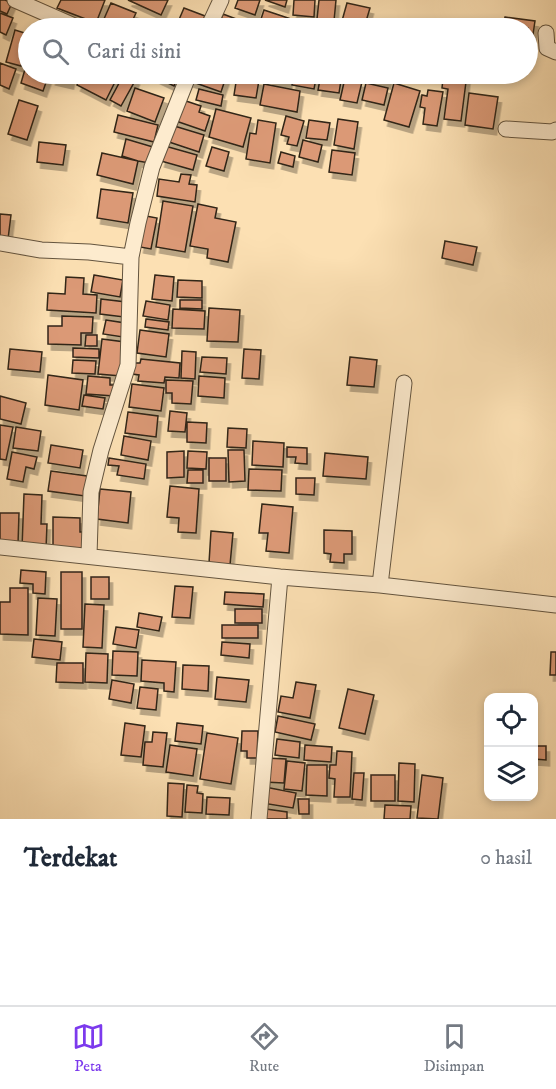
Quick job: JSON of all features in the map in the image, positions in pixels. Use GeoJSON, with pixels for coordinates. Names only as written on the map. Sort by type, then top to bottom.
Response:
{"type":"FeatureCollection","features":[{"type":"Feature","properties":{"kind":"street"},"geometry":{"type":"LineString","coordinates":[[15,0],[56,18]]}},
{"type":"Feature","properties":{"kind":"street"},"geometry":{"type":"LineString","coordinates":[[213,18],[221,0]]}},
{"type":"Feature","properties":{"kind":"street"},"geometry":{"type":"LineString","coordinates":[[546,33],[547,48],[556,52]]}},
{"type":"Feature","properties":{"kind":"street"},"geometry":{"type":"LineString","coordinates":[[89,556],[91,492],[128,365],[131,257],[152,167],[182,84]]}},
{"type":"Feature","properties":{"kind":"street"},"geometry":{"type":"LineString","coordinates":[[506,129],[552,132],[556,130]]}},
{"type":"Feature","properties":{"kind":"street"},"geometry":{"type":"LineString","coordinates":[[0,243],[41,250],[131,257]]}},
{"type":"Feature","properties":{"kind":"street"},"geometry":{"type":"LineString","coordinates":[[380,585],[404,383]]}},
{"type":"Feature","properties":{"kind":"street"},"geometry":{"type":"LineString","coordinates":[[0,547],[556,605]]}},
{"type":"Feature","properties":{"kind":"street"},"geometry":{"type":"LineString","coordinates":[[259,819],[280,577]]}},
{"type":"Feature","properties":{"kind":"building"},"geometry":{"type":"Polygon","coordinates":[[[0,0],[12,3],[7,14],[0,11],[0,0]]]}},
{"type":"Feature","properties":{"kind":"building"},"geometry":{"type":"Polygon","coordinates":[[[61,0],[105,0],[98,18],[83,18],[57,8],[61,0]]]}},
{"type":"Feature","properties":{"kind":"building"},"geometry":{"type":"Polygon","coordinates":[[[128,0],[168,0],[161,15],[128,0]]]}},
{"type":"Feature","properties":{"kind":"building"},"geometry":{"type":"Polygon","coordinates":[[[238,0],[260,0],[255,15],[235,8],[238,0]]]}},
{"type":"Feature","properties":{"kind":"building"},"geometry":{"type":"Polygon","coordinates":[[[265,0],[287,0],[285,7],[265,0]]]}},
{"type":"Feature","properties":{"kind":"building"},"geometry":{"type":"Polygon","coordinates":[[[294,0],[315,0],[314,17],[293,15],[294,0]]]}},
{"type":"Feature","properties":{"kind":"building"},"geometry":{"type":"Polygon","coordinates":[[[319,0],[336,0],[334,18],[317,18],[319,0]]]}},
{"type":"Feature","properties":{"kind":"building"},"geometry":{"type":"Polygon","coordinates":[[[111,3],[136,13],[134,18],[104,18],[111,3]]]}},
{"type":"Feature","properties":{"kind":"building"},"geometry":{"type":"Polygon","coordinates":[[[347,3],[370,8],[367,18],[343,18],[347,3]]]}},
{"type":"Feature","properties":{"kind":"building"},"geometry":{"type":"Polygon","coordinates":[[[184,8],[205,16],[204,18],[180,18],[184,8]]]}},
{"type":"Feature","properties":{"kind":"building"},"geometry":{"type":"Polygon","coordinates":[[[264,10],[288,18],[261,18],[264,10]]]}},
{"type":"Feature","properties":{"kind":"building"},"geometry":{"type":"Polygon","coordinates":[[[0,13],[13,18],[6,35],[0,32],[0,13]]]}},
{"type":"Feature","properties":{"kind":"building"},"geometry":{"type":"Polygon","coordinates":[[[223,14],[234,18],[222,18],[223,14]]]}},
{"type":"Feature","properties":{"kind":"building"},"geometry":{"type":"Polygon","coordinates":[[[15,30],[18,31],[18,65],[6,62],[15,30]]]}},
{"type":"Feature","properties":{"kind":"building"},"geometry":{"type":"Polygon","coordinates":[[[0,63],[16,69],[9,89],[0,85],[0,63]]]}},
{"type":"Feature","properties":{"kind":"building"},"geometry":{"type":"Polygon","coordinates":[[[24,84],[45,84],[43,91],[24,84]]]}},
{"type":"Feature","properties":{"kind":"building"},"geometry":{"type":"Polygon","coordinates":[[[78,84],[114,84],[106,100],[78,84]]]}},
{"type":"Feature","properties":{"kind":"building"},"geometry":{"type":"Polygon","coordinates":[[[119,84],[133,84],[121,106],[110,100],[119,84]]]}},
{"type":"Feature","properties":{"kind":"building"},"geometry":{"type":"Polygon","coordinates":[[[198,84],[224,84],[221,92],[198,84]]]}},
{"type":"Feature","properties":{"kind":"building"},"geometry":{"type":"Polygon","coordinates":[[[236,84],[258,84],[256,98],[234,95],[236,84]]]}},
{"type":"Feature","properties":{"kind":"building"},"geometry":{"type":"Polygon","coordinates":[[[264,84],[300,91],[297,112],[260,105],[264,84]]]}},
{"type":"Feature","properties":{"kind":"building"},"geometry":{"type":"Polygon","coordinates":[[[292,84],[315,84],[314,89],[292,84]]]}},
{"type":"Feature","properties":{"kind":"building"},"geometry":{"type":"Polygon","coordinates":[[[319,84],[340,84],[339,93],[318,90],[319,84]]]}},
{"type":"Feature","properties":{"kind":"building"},"geometry":{"type":"Polygon","coordinates":[[[344,84],[362,84],[357,103],[340,100],[344,84]]]}},
{"type":"Feature","properties":{"kind":"building"},"geometry":{"type":"Polygon","coordinates":[[[366,84],[388,88],[384,105],[362,100],[366,84]]]}},
{"type":"Feature","properties":{"kind":"building"},"geometry":{"type":"Polygon","coordinates":[[[394,84],[420,91],[409,127],[384,120],[394,84]]]}},
{"type":"Feature","properties":{"kind":"building"},"geometry":{"type":"Polygon","coordinates":[[[442,84],[466,84],[461,121],[444,119],[448,89],[442,88],[442,84]]]}},
{"type":"Feature","properties":{"kind":"building"},"geometry":{"type":"Polygon","coordinates":[[[135,88],[164,98],[155,122],[127,111],[135,88]]]}},
{"type":"Feature","properties":{"kind":"building"},"geometry":{"type":"Polygon","coordinates":[[[199,89],[223,95],[221,106],[196,100],[199,89]]]}},
{"type":"Feature","properties":{"kind":"building"},"geometry":{"type":"Polygon","coordinates":[[[428,90],[443,92],[437,126],[423,124],[425,108],[420,107],[422,95],[427,96],[428,90]]]}},
{"type":"Feature","properties":{"kind":"building"},"geometry":{"type":"Polygon","coordinates":[[[469,93],[498,97],[493,129],[465,125],[469,93]]]}},
{"type":"Feature","properties":{"kind":"building"},"geometry":{"type":"Polygon","coordinates":[[[180,99],[201,106],[199,112],[210,116],[205,131],[173,120],[180,99]]]}},
{"type":"Feature","properties":{"kind":"building"},"geometry":{"type":"Polygon","coordinates":[[[19,100],[38,106],[27,140],[8,134],[19,100]]]}},
{"type":"Feature","properties":{"kind":"building"},"geometry":{"type":"Polygon","coordinates":[[[216,109],[251,118],[243,147],[209,137],[216,109]]]}},
{"type":"Feature","properties":{"kind":"building"},"geometry":{"type":"Polygon","coordinates":[[[118,115],[158,125],[154,142],[114,132],[118,115]]]}},
{"type":"Feature","properties":{"kind":"building"},"geometry":{"type":"Polygon","coordinates":[[[286,116],[304,121],[297,146],[287,144],[289,137],[281,135],[286,116]]]}},
{"type":"Feature","properties":{"kind":"building"},"geometry":{"type":"Polygon","coordinates":[[[338,119],[358,122],[354,149],[334,145],[338,119]]]}},
{"type":"Feature","properties":{"kind":"building"},"geometry":{"type":"Polygon","coordinates":[[[258,120],[276,123],[270,163],[246,159],[250,133],[256,134],[258,120]]]}},
{"type":"Feature","properties":{"kind":"building"},"geometry":{"type":"Polygon","coordinates":[[[309,120],[330,123],[327,140],[306,138],[309,120]]]}},
{"type":"Feature","properties":{"kind":"building"},"geometry":{"type":"Polygon","coordinates":[[[171,125],[204,135],[199,152],[166,141],[171,125]]]}},
{"type":"Feature","properties":{"kind":"building"},"geometry":{"type":"Polygon","coordinates":[[[126,139],[153,147],[149,163],[122,156],[126,139]]]}},
{"type":"Feature","properties":{"kind":"building"},"geometry":{"type":"Polygon","coordinates":[[[303,140],[322,145],[318,162],[299,157],[303,140]]]}},
{"type":"Feature","properties":{"kind":"building"},"geometry":{"type":"Polygon","coordinates":[[[39,142],[66,145],[63,165],[37,162],[39,142]]]}},
{"type":"Feature","properties":{"kind":"building"},"geometry":{"type":"Polygon","coordinates":[[[165,146],[197,155],[193,170],[161,161],[165,146]]]}},
{"type":"Feature","properties":{"kind":"building"},"geometry":{"type":"Polygon","coordinates":[[[212,147],[229,152],[224,171],[206,166],[212,147]]]}},
{"type":"Feature","properties":{"kind":"building"},"geometry":{"type":"Polygon","coordinates":[[[332,150],[355,153],[352,175],[329,172],[332,150]]]}},
{"type":"Feature","properties":{"kind":"building"},"geometry":{"type":"Polygon","coordinates":[[[281,152],[295,156],[293,167],[278,163],[281,152]]]}},
{"type":"Feature","properties":{"kind":"building"},"geometry":{"type":"Polygon","coordinates":[[[102,153],[138,161],[133,184],[97,175],[102,153]]]}},
{"type":"Feature","properties":{"kind":"building"},"geometry":{"type":"Polygon","coordinates":[[[181,174],[191,175],[189,184],[197,185],[195,202],[157,196],[159,179],[179,182],[181,174]]]}},
{"type":"Feature","properties":{"kind":"building"},"geometry":{"type":"Polygon","coordinates":[[[101,189],[133,193],[128,223],[97,218],[101,189]]]}},
{"type":"Feature","properties":{"kind":"building"},"geometry":{"type":"Polygon","coordinates":[[[163,201],[193,206],[185,252],[156,247],[163,201]]]}},
{"type":"Feature","properties":{"kind":"building"},"geometry":{"type":"Polygon","coordinates":[[[198,204],[217,208],[215,218],[236,222],[228,262],[207,258],[208,249],[190,246],[198,204]]]}},
{"type":"Feature","properties":{"kind":"building"},"geometry":{"type":"Polygon","coordinates":[[[0,214],[11,215],[8,239],[0,238],[0,214]]]}},
{"type":"Feature","properties":{"kind":"building"},"geometry":{"type":"Polygon","coordinates":[[[146,216],[157,218],[151,249],[140,247],[146,216]]]}},
{"type":"Feature","properties":{"kind":"building"},"geometry":{"type":"Polygon","coordinates":[[[445,241],[477,247],[473,265],[442,258],[445,241]]]}},
{"type":"Feature","properties":{"kind":"building"},"geometry":{"type":"Polygon","coordinates":[[[94,275],[123,280],[120,297],[91,292],[94,275]]]}},
{"type":"Feature","properties":{"kind":"building"},"geometry":{"type":"Polygon","coordinates":[[[155,275],[174,277],[172,301],[152,299],[155,275]]]}},
{"type":"Feature","properties":{"kind":"building"},"geometry":{"type":"Polygon","coordinates":[[[66,277],[84,278],[83,294],[97,295],[96,313],[47,310],[48,293],[65,294],[66,277]]]}},
{"type":"Feature","properties":{"kind":"building"},"geometry":{"type":"Polygon","coordinates":[[[178,280],[202,281],[202,298],[177,297],[178,280]]]}},
{"type":"Feature","properties":{"kind":"building"},"geometry":{"type":"Polygon","coordinates":[[[101,299],[126,302],[124,317],[100,314],[101,299]]]}},
{"type":"Feature","properties":{"kind":"building"},"geometry":{"type":"Polygon","coordinates":[[[180,300],[202,300],[202,309],[180,308],[180,300]]]}},
{"type":"Feature","properties":{"kind":"building"},"geometry":{"type":"Polygon","coordinates":[[[146,301],[170,305],[168,320],[143,316],[146,301]]]}},
{"type":"Feature","properties":{"kind":"building"},"geometry":{"type":"Polygon","coordinates":[[[209,308],[240,310],[238,342],[207,341],[209,308]]]}},
{"type":"Feature","properties":{"kind":"building"},"geometry":{"type":"Polygon","coordinates":[[[173,309],[205,311],[204,329],[172,328],[173,309]]]}},
{"type":"Feature","properties":{"kind":"building"},"geometry":{"type":"Polygon","coordinates":[[[62,316],[93,317],[92,333],[81,333],[81,345],[48,344],[48,326],[62,326],[62,316]]]}},
{"type":"Feature","properties":{"kind":"building"},"geometry":{"type":"Polygon","coordinates":[[[146,319],[169,322],[168,330],[145,327],[146,319]]]}},
{"type":"Feature","properties":{"kind":"building"},"geometry":{"type":"Polygon","coordinates":[[[106,320],[125,323],[123,337],[103,334],[106,320]]]}},
{"type":"Feature","properties":{"kind":"building"},"geometry":{"type":"Polygon","coordinates":[[[140,330],[169,334],[166,357],[137,353],[140,330]]]}},
{"type":"Feature","properties":{"kind":"building"},"geometry":{"type":"Polygon","coordinates":[[[86,335],[97,335],[97,346],[85,346],[86,335]]]}},
{"type":"Feature","properties":{"kind":"building"},"geometry":{"type":"Polygon","coordinates":[[[102,339],[125,342],[121,376],[98,374],[102,339]]]}},
{"type":"Feature","properties":{"kind":"building"},"geometry":{"type":"Polygon","coordinates":[[[73,348],[99,349],[99,358],[73,357],[73,348]]]}},
{"type":"Feature","properties":{"kind":"building"},"geometry":{"type":"Polygon","coordinates":[[[10,349],[42,352],[40,372],[8,369],[10,349]]]}},
{"type":"Feature","properties":{"kind":"building"},"geometry":{"type":"Polygon","coordinates":[[[244,349],[261,350],[259,379],[242,378],[244,349]]]}},
{"type":"Feature","properties":{"kind":"building"},"geometry":{"type":"Polygon","coordinates":[[[182,351],[196,352],[195,379],[181,378],[182,351]]]}},
{"type":"Feature","properties":{"kind":"building"},"geometry":{"type":"Polygon","coordinates":[[[202,357],[227,358],[226,374],[200,372],[202,357]]]}},
{"type":"Feature","properties":{"kind":"building"},"geometry":{"type":"Polygon","coordinates":[[[350,357],[377,360],[374,387],[347,385],[350,357]]]}},
{"type":"Feature","properties":{"kind":"building"},"geometry":{"type":"Polygon","coordinates":[[[141,359],[180,363],[179,378],[165,377],[164,383],[138,381],[139,375],[132,374],[134,363],[140,363],[141,359]]]}},
{"type":"Feature","properties":{"kind":"building"},"geometry":{"type":"Polygon","coordinates":[[[73,360],[96,361],[95,374],[72,373],[73,360]]]}},
{"type":"Feature","properties":{"kind":"building"},"geometry":{"type":"Polygon","coordinates":[[[48,375],[83,380],[79,410],[45,405],[48,375]]]}},
{"type":"Feature","properties":{"kind":"building"},"geometry":{"type":"Polygon","coordinates":[[[88,376],[110,378],[110,385],[115,385],[114,396],[86,394],[88,376]]]}},
{"type":"Feature","properties":{"kind":"building"},"geometry":{"type":"Polygon","coordinates":[[[199,376],[225,378],[224,398],[198,396],[199,376]]]}},
{"type":"Feature","properties":{"kind":"building"},"geometry":{"type":"Polygon","coordinates":[[[166,380],[193,381],[191,404],[172,403],[172,393],[166,393],[166,380]]]}},
{"type":"Feature","properties":{"kind":"building"},"geometry":{"type":"Polygon","coordinates":[[[132,384],[164,388],[161,411],[129,407],[132,384]]]}},
{"type":"Feature","properties":{"kind":"building"},"geometry":{"type":"Polygon","coordinates":[[[84,395],[105,398],[103,409],[82,406],[84,395]]]}},
{"type":"Feature","properties":{"kind":"building"},"geometry":{"type":"Polygon","coordinates":[[[0,396],[26,403],[21,424],[0,419],[0,396]]]}},
{"type":"Feature","properties":{"kind":"building"},"geometry":{"type":"Polygon","coordinates":[[[170,411],[187,413],[185,432],[168,431],[170,411]]]}},
{"type":"Feature","properties":{"kind":"building"},"geometry":{"type":"Polygon","coordinates":[[[128,412],[158,416],[156,437],[125,433],[128,412]]]}},
{"type":"Feature","properties":{"kind":"building"},"geometry":{"type":"Polygon","coordinates":[[[187,422],[207,423],[206,443],[187,442],[187,422]]]}},
{"type":"Feature","properties":{"kind":"building"},"geometry":{"type":"Polygon","coordinates":[[[0,425],[13,427],[6,460],[0,459],[0,425]]]}},
{"type":"Feature","properties":{"kind":"building"},"geometry":{"type":"Polygon","coordinates":[[[16,427],[41,431],[38,451],[13,448],[16,427]]]}},
{"type":"Feature","properties":{"kind":"building"},"geometry":{"type":"Polygon","coordinates":[[[228,428],[247,429],[246,448],[227,447],[228,428]]]}},
{"type":"Feature","properties":{"kind":"building"},"geometry":{"type":"Polygon","coordinates":[[[124,436],[151,441],[148,460],[121,455],[124,436]]]}},
{"type":"Feature","properties":{"kind":"building"},"geometry":{"type":"Polygon","coordinates":[[[253,441],[284,443],[283,467],[252,465],[253,441]]]}},
{"type":"Feature","properties":{"kind":"building"},"geometry":{"type":"Polygon","coordinates":[[[51,445],[83,450],[80,468],[48,463],[51,445]]]}},
{"type":"Feature","properties":{"kind":"building"},"geometry":{"type":"Polygon","coordinates":[[[287,447],[307,448],[307,464],[295,463],[296,457],[287,457],[287,447]]]}},
{"type":"Feature","properties":{"kind":"building"},"geometry":{"type":"Polygon","coordinates":[[[228,450],[244,450],[245,481],[229,482],[228,450]]]}},
{"type":"Feature","properties":{"kind":"building"},"geometry":{"type":"Polygon","coordinates":[[[184,451],[184,477],[167,478],[167,452],[184,451]]]}},
{"type":"Feature","properties":{"kind":"building"},"geometry":{"type":"Polygon","coordinates":[[[188,451],[207,452],[206,469],[187,468],[188,451]]]}},
{"type":"Feature","properties":{"kind":"building"},"geometry":{"type":"Polygon","coordinates":[[[12,452],[37,457],[34,469],[26,467],[23,482],[7,479],[12,452]]]}},
{"type":"Feature","properties":{"kind":"building"},"geometry":{"type":"Polygon","coordinates":[[[325,453],[368,457],[366,479],[323,476],[325,453]]]}},
{"type":"Feature","properties":{"kind":"building"},"geometry":{"type":"Polygon","coordinates":[[[109,458],[146,464],[144,479],[117,475],[119,466],[108,465],[109,458]]]}},
{"type":"Feature","properties":{"kind":"building"},"geometry":{"type":"Polygon","coordinates":[[[209,458],[226,458],[226,481],[209,481],[209,458]]]}},
{"type":"Feature","properties":{"kind":"building"},"geometry":{"type":"Polygon","coordinates":[[[249,469],[282,470],[281,491],[248,490],[249,469]]]}},
{"type":"Feature","properties":{"kind":"building"},"geometry":{"type":"Polygon","coordinates":[[[188,470],[203,470],[203,483],[187,483],[188,470]]]}},
{"type":"Feature","properties":{"kind":"building"},"geometry":{"type":"Polygon","coordinates":[[[51,471],[87,476],[85,496],[48,491],[51,471]]]}},
{"type":"Feature","properties":{"kind":"building"},"geometry":{"type":"Polygon","coordinates":[[[296,478],[315,478],[314,495],[296,494],[296,478]]]}},
{"type":"Feature","properties":{"kind":"building"},"geometry":{"type":"Polygon","coordinates":[[[170,486],[199,489],[196,533],[178,532],[179,518],[167,517],[170,486]]]}},
{"type":"Feature","properties":{"kind":"building"},"geometry":{"type":"Polygon","coordinates":[[[100,489],[131,492],[128,523],[97,519],[100,489]]]}},
{"type":"Feature","properties":{"kind":"building"},"geometry":{"type":"Polygon","coordinates":[[[24,494],[42,495],[41,524],[47,524],[46,549],[22,548],[24,494]]]}},
{"type":"Feature","properties":{"kind":"building"},"geometry":{"type":"Polygon","coordinates":[[[262,504],[293,507],[289,553],[266,551],[268,533],[259,533],[262,504]]]}},
{"type":"Feature","properties":{"kind":"building"},"geometry":{"type":"Polygon","coordinates":[[[0,513],[19,513],[18,544],[0,544],[0,513]]]}},
{"type":"Feature","properties":{"kind":"building"},"geometry":{"type":"Polygon","coordinates":[[[53,517],[80,518],[80,532],[86,532],[85,548],[53,547],[53,517]]]}},
{"type":"Feature","properties":{"kind":"building"},"geometry":{"type":"Polygon","coordinates":[[[324,530],[352,531],[352,554],[344,554],[344,563],[330,562],[331,554],[324,553],[324,530]]]}},
{"type":"Feature","properties":{"kind":"building"},"geometry":{"type":"Polygon","coordinates":[[[211,531],[233,533],[230,565],[209,563],[211,531]]]}},
{"type":"Feature","properties":{"kind":"building"},"geometry":{"type":"Polygon","coordinates":[[[21,570],[46,572],[45,594],[33,593],[33,584],[20,583],[21,570]]]}},
{"type":"Feature","properties":{"kind":"building"},"geometry":{"type":"Polygon","coordinates":[[[61,572],[82,572],[82,629],[61,629],[61,572]]]}},
{"type":"Feature","properties":{"kind":"building"},"geometry":{"type":"Polygon","coordinates":[[[91,577],[109,577],[109,599],[91,599],[91,577]]]}},
{"type":"Feature","properties":{"kind":"building"},"geometry":{"type":"Polygon","coordinates":[[[175,586],[193,587],[190,618],[172,617],[175,586]]]}},
{"type":"Feature","properties":{"kind":"building"},"geometry":{"type":"Polygon","coordinates":[[[10,588],[28,588],[28,635],[0,634],[0,602],[10,602],[10,588]]]}},
{"type":"Feature","properties":{"kind":"building"},"geometry":{"type":"Polygon","coordinates":[[[225,592],[264,594],[263,607],[224,604],[225,592]]]}},
{"type":"Feature","properties":{"kind":"building"},"geometry":{"type":"Polygon","coordinates":[[[38,598],[57,599],[55,636],[36,635],[38,598]]]}},
{"type":"Feature","properties":{"kind":"building"},"geometry":{"type":"Polygon","coordinates":[[[85,604],[104,605],[102,648],[83,647],[85,604]]]}},
{"type":"Feature","properties":{"kind":"building"},"geometry":{"type":"Polygon","coordinates":[[[235,609],[262,609],[262,623],[235,623],[235,609]]]}},
{"type":"Feature","properties":{"kind":"building"},"geometry":{"type":"Polygon","coordinates":[[[139,613],[162,617],[159,631],[137,627],[139,613]]]}},
{"type":"Feature","properties":{"kind":"building"},"geometry":{"type":"Polygon","coordinates":[[[222,625],[258,625],[258,638],[222,638],[222,625]]]}},
{"type":"Feature","properties":{"kind":"building"},"geometry":{"type":"Polygon","coordinates":[[[116,627],[139,630],[136,648],[113,644],[116,627]]]}},
{"type":"Feature","properties":{"kind":"building"},"geometry":{"type":"Polygon","coordinates":[[[34,639],[62,642],[60,660],[32,657],[34,639]]]}},
{"type":"Feature","properties":{"kind":"building"},"geometry":{"type":"Polygon","coordinates":[[[222,642],[250,644],[249,658],[221,655],[222,642]]]}},
{"type":"Feature","properties":{"kind":"building"},"geometry":{"type":"Polygon","coordinates":[[[113,651],[138,652],[137,676],[112,675],[113,651]]]}},
{"type":"Feature","properties":{"kind":"building"},"geometry":{"type":"Polygon","coordinates":[[[551,652],[556,652],[556,675],[550,675],[551,652]]]}},
{"type":"Feature","properties":{"kind":"building"},"geometry":{"type":"Polygon","coordinates":[[[86,653],[108,654],[107,683],[85,682],[86,653]]]}},
{"type":"Feature","properties":{"kind":"building"},"geometry":{"type":"Polygon","coordinates":[[[142,660],[176,662],[174,692],[164,691],[164,683],[141,681],[142,660]]]}},
{"type":"Feature","properties":{"kind":"building"},"geometry":{"type":"Polygon","coordinates":[[[57,663],[83,663],[83,683],[56,682],[57,663]]]}},
{"type":"Feature","properties":{"kind":"building"},"geometry":{"type":"Polygon","coordinates":[[[183,665],[209,666],[208,691],[182,689],[183,665]]]}},
{"type":"Feature","properties":{"kind":"building"},"geometry":{"type":"Polygon","coordinates":[[[217,677],[249,680],[246,702],[215,699],[217,677]]]}},
{"type":"Feature","properties":{"kind":"building"},"geometry":{"type":"Polygon","coordinates":[[[112,680],[134,684],[131,703],[109,699],[112,680]]]}},
{"type":"Feature","properties":{"kind":"building"},"geometry":{"type":"Polygon","coordinates":[[[296,682],[316,685],[310,718],[278,712],[281,696],[293,698],[296,682]]]}},
{"type":"Feature","properties":{"kind":"building"},"geometry":{"type":"Polygon","coordinates":[[[140,687],[158,689],[156,710],[137,708],[140,687]]]}},
{"type":"Feature","properties":{"kind":"building"},"geometry":{"type":"Polygon","coordinates":[[[348,689],[374,695],[365,734],[339,728],[348,689]]]}},
{"type":"Feature","properties":{"kind":"building"},"geometry":{"type":"Polygon","coordinates":[[[278,716],[315,724],[311,740],[275,732],[278,716]]]}},
{"type":"Feature","properties":{"kind":"building"},"geometry":{"type":"Polygon","coordinates":[[[125,723],[145,726],[141,757],[121,755],[125,723]]]}},
{"type":"Feature","properties":{"kind":"building"},"geometry":{"type":"Polygon","coordinates":[[[177,723],[203,726],[201,744],[175,741],[177,723]]]}},
{"type":"Feature","properties":{"kind":"building"},"geometry":{"type":"Polygon","coordinates":[[[242,731],[258,731],[257,758],[247,758],[247,751],[241,751],[242,731]]]}},
{"type":"Feature","properties":{"kind":"building"},"geometry":{"type":"Polygon","coordinates":[[[153,732],[167,733],[163,767],[143,765],[145,742],[152,742],[153,732]]]}},
{"type":"Feature","properties":{"kind":"building"},"geometry":{"type":"Polygon","coordinates":[[[207,733],[238,738],[231,784],[200,779],[207,733]]]}},
{"type":"Feature","properties":{"kind":"building"},"geometry":{"type":"Polygon","coordinates":[[[277,739],[300,742],[299,758],[275,755],[277,739]]]}},
{"type":"Feature","properties":{"kind":"building"},"geometry":{"type":"Polygon","coordinates":[[[170,745],[197,749],[193,776],[166,772],[170,745]]]}},
{"type":"Feature","properties":{"kind":"building"},"geometry":{"type":"Polygon","coordinates":[[[305,745],[332,747],[331,762],[304,760],[305,745]]]}},
{"type":"Feature","properties":{"kind":"building"},"geometry":{"type":"Polygon","coordinates":[[[538,746],[546,746],[546,760],[538,759],[538,746]]]}},
{"type":"Feature","properties":{"kind":"building"},"geometry":{"type":"Polygon","coordinates":[[[337,751],[352,752],[350,797],[334,797],[335,779],[329,778],[330,765],[336,765],[337,751]]]}},
{"type":"Feature","properties":{"kind":"building"},"geometry":{"type":"Polygon","coordinates":[[[266,758],[286,759],[284,783],[264,782],[266,758]]]}},
{"type":"Feature","properties":{"kind":"building"},"geometry":{"type":"Polygon","coordinates":[[[287,761],[305,763],[302,791],[284,789],[287,761]]]}},
{"type":"Feature","properties":{"kind":"building"},"geometry":{"type":"Polygon","coordinates":[[[399,763],[415,764],[414,802],[398,801],[399,763]]]}},
{"type":"Feature","properties":{"kind":"building"},"geometry":{"type":"Polygon","coordinates":[[[307,765],[327,765],[327,796],[306,795],[307,765]]]}},
{"type":"Feature","properties":{"kind":"building"},"geometry":{"type":"Polygon","coordinates":[[[354,773],[364,773],[362,800],[352,799],[354,773]]]}},
{"type":"Feature","properties":{"kind":"building"},"geometry":{"type":"Polygon","coordinates":[[[371,775],[395,775],[395,801],[371,801],[371,775]]]}},
{"type":"Feature","properties":{"kind":"building"},"geometry":{"type":"Polygon","coordinates":[[[422,775],[443,778],[438,819],[417,818],[422,775]]]}},
{"type":"Feature","properties":{"kind":"building"},"geometry":{"type":"Polygon","coordinates":[[[168,783],[184,784],[182,817],[167,816],[168,783]]]}},
{"type":"Feature","properties":{"kind":"building"},"geometry":{"type":"Polygon","coordinates":[[[187,785],[198,786],[197,793],[203,794],[202,813],[185,812],[187,785]]]}},
{"type":"Feature","properties":{"kind":"building"},"geometry":{"type":"Polygon","coordinates":[[[265,787],[296,793],[293,808],[262,803],[265,787]]]}},
{"type":"Feature","properties":{"kind":"building"},"geometry":{"type":"Polygon","coordinates":[[[207,797],[230,798],[229,815],[206,814],[207,797]]]}},
{"type":"Feature","properties":{"kind":"building"},"geometry":{"type":"Polygon","coordinates":[[[298,799],[309,799],[309,814],[299,814],[298,799]]]}},
{"type":"Feature","properties":{"kind":"building"},"geometry":{"type":"Polygon","coordinates":[[[385,805],[411,806],[410,819],[384,819],[385,805]]]}},
{"type":"Feature","properties":{"kind":"building"},"geometry":{"type":"Polygon","coordinates":[[[266,809],[287,812],[287,819],[264,819],[266,809]]]}}]}
